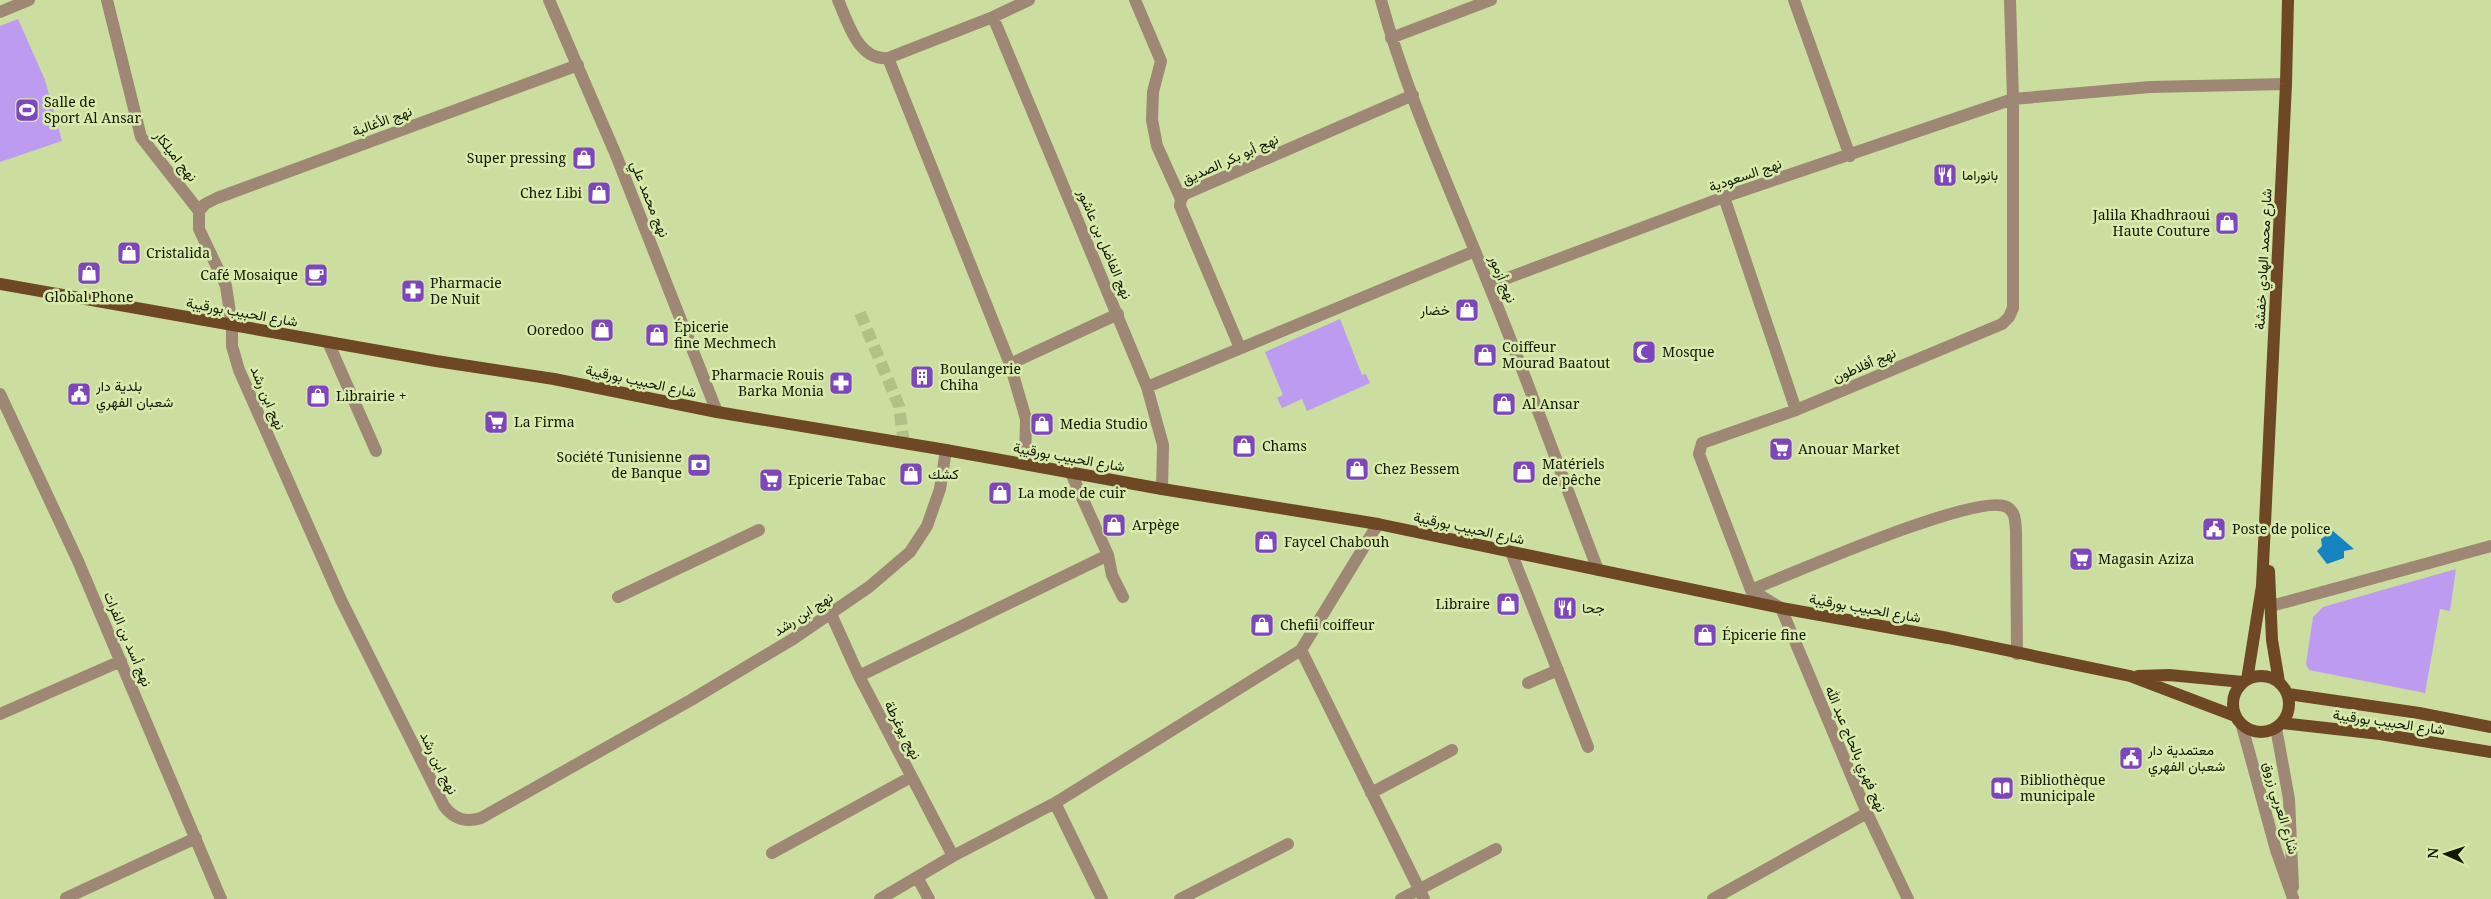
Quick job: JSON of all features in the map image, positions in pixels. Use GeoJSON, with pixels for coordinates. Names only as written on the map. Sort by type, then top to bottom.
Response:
{"type":"FeatureCollection","features":[{"type":"Feature","properties":{"kind":"main road","name":"شارع محمد الهادي خفشة"},"geometry":{"type":"LineString","coordinates":[[2245,681],[2262,586],[2286,84],[2288,0]]}},
{"type":"Feature","properties":{"kind":"main road","name":"شارع الحبيب بورقيبة"},"geometry":{"type":"LineString","coordinates":[[0,284],[232,326],[554,379],[717,412],[946,450],[1162,489],[1378,524],[1781,608],[1948,638],[2017,654],[2130,676],[2239,721]]}},
{"type":"Feature","properties":{"kind":"main road","name":"شارع محمد الهادي خفشة"},"geometry":{"type":"LineString","coordinates":[[2266,519],[2272,640],[2279,682]]}},
{"type":"Feature","properties":{"kind":"main road","name":"شارع الحبيب بورقيبة"},"geometry":{"type":"LineString","coordinates":[[2130,676],[2168,675],[2245,681]]}},
{"type":"Feature","properties":{"kind":"main road"},"geometry":{"type":"LineString","coordinates":[[2256,676],[2266,676],[2279,682],[2288,694],[2289,709],[2279,725],[2259,732],[2239,721],[2233,704],[2234,696],[2245,681],[2256,676]]}},
{"type":"Feature","properties":{"kind":"main road","name":"شارع الحبيب بورقيبة"},"geometry":{"type":"LineString","coordinates":[[2288,694],[2419,713],[2491,727]]}},
{"type":"Feature","properties":{"kind":"main road","name":"شارع الحبيب بورقيبة"},"geometry":{"type":"LineString","coordinates":[[2279,725],[2380,734],[2491,752]]}},
{"type":"Feature","properties":{"kind":"street"},"geometry":{"type":"LineString","coordinates":[[0,12],[29,0]]}},
{"type":"Feature","properties":{"kind":"street","name":"نهج اميلكار"},"geometry":{"type":"LineString","coordinates":[[108,0],[141,137],[199,211]]}},
{"type":"Feature","properties":{"kind":"street","name":"نهج محمد علي"},"geometry":{"type":"LineString","coordinates":[[549,0],[578,65],[717,412]]}},
{"type":"Feature","properties":{"kind":"street"},"geometry":{"type":"LineString","coordinates":[[838,0],[861,46],[875,58],[888,58],[992,17],[1029,0]]}},
{"type":"Feature","properties":{"kind":"street"},"geometry":{"type":"LineString","coordinates":[[1135,0],[1161,61],[1154,92],[1152,120],[1157,146],[1181,199]]}},
{"type":"Feature","properties":{"kind":"street","name":"نهج أزمور"},"geometry":{"type":"LineString","coordinates":[[1381,0],[1391,38],[1489,285],[1598,570]]}},
{"type":"Feature","properties":{"kind":"street"},"geometry":{"type":"LineString","coordinates":[[1391,38],[1491,0]]}},
{"type":"Feature","properties":{"kind":"street"},"geometry":{"type":"LineString","coordinates":[[1794,0],[1850,156]]}},
{"type":"Feature","properties":{"kind":"street","name":"نهج أفلاطون"},"geometry":{"type":"LineString","coordinates":[[1752,590],[1699,454],[1702,443],[1796,410],[2002,324],[2009,317],[2013,308],[2013,99],[2010,0]]}},
{"type":"Feature","properties":{"kind":"street","name":"نهج الفاضل بن عاشور"},"geometry":{"type":"LineString","coordinates":[[992,17],[1147,387],[1163,444],[1162,489]]}},
{"type":"Feature","properties":{"kind":"street"},"geometry":{"type":"LineString","coordinates":[[888,58],[1010,364],[1026,419],[1024,464]]}},
{"type":"Feature","properties":{"kind":"street","name":"نهج الأغالبة"},"geometry":{"type":"LineString","coordinates":[[199,211],[205,204],[217,198],[578,65]]}},
{"type":"Feature","properties":{"kind":"street","name":"نهج السعودية"},"geometry":{"type":"LineString","coordinates":[[1489,285],[1724,197],[1850,156],[2013,99],[2150,87],[2286,84]]}},
{"type":"Feature","properties":{"kind":"street","name":"نهج أبو بكر الصديق"},"geometry":{"type":"LineString","coordinates":[[1240,348],[1180,206],[1181,199],[1185,194],[1413,95]]}},
{"type":"Feature","properties":{"kind":"street"},"geometry":{"type":"LineString","coordinates":[[1724,197],[1796,410]]}},
{"type":"Feature","properties":{"kind":"street","name":"نهج ابن رشد"},"geometry":{"type":"LineString","coordinates":[[199,211],[199,229],[226,286],[232,326],[232,346],[239,370],[341,600],[444,806],[454,817],[470,821],[481,818],[691,700],[831,614],[870,587],[910,552],[927,526],[940,489],[946,450]]}},
{"type":"Feature","properties":{"kind":"street"},"geometry":{"type":"LineString","coordinates":[[1147,387],[1475,251]]}},
{"type":"Feature","properties":{"kind":"street"},"geometry":{"type":"LineString","coordinates":[[1010,364],[1118,314]]}},
{"type":"Feature","properties":{"kind":"street"},"geometry":{"type":"LineString","coordinates":[[328,342],[376,451]]}},
{"type":"Feature","properties":{"kind":"street","name":"نهج أسد بن الفرات"},"geometry":{"type":"LineString","coordinates":[[0,394],[74,552],[221,899]]}},
{"type":"Feature","properties":{"kind":"street"},"geometry":{"type":"LineString","coordinates":[[1071,473],[1108,555],[1112,575],[1123,597]]}},
{"type":"Feature","properties":{"kind":"street"},"geometry":{"type":"LineString","coordinates":[[1752,590],[1847,550],[1967,508],[1993,504],[2007,507],[2014,514],[2016,531],[2017,654]]}},
{"type":"Feature","properties":{"kind":"street"},"geometry":{"type":"LineString","coordinates":[[880,899],[953,856],[1054,803],[1301,650],[1378,524]]}},
{"type":"Feature","properties":{"kind":"street"},"geometry":{"type":"LineString","coordinates":[[618,597],[759,530]]}},
{"type":"Feature","properties":{"kind":"street"},"geometry":{"type":"LineString","coordinates":[[2271,606],[2491,546]]}},
{"type":"Feature","properties":{"kind":"street"},"geometry":{"type":"LineString","coordinates":[[1511,552],[1588,746]]}},
{"type":"Feature","properties":{"kind":"street"},"geometry":{"type":"LineString","coordinates":[[859,676],[1108,555]]}},
{"type":"Feature","properties":{"kind":"street"},"geometry":{"type":"LineString","coordinates":[[1752,590],[1781,608]]}},
{"type":"Feature","properties":{"kind":"street","name":"نهج فهري بالحاج عبد الله"},"geometry":{"type":"LineString","coordinates":[[1781,608],[1867,813],[1908,899]]}},
{"type":"Feature","properties":{"kind":"street","name":"نهج يوغرطة"},"geometry":{"type":"LineString","coordinates":[[831,614],[859,676],[953,856]]}},
{"type":"Feature","properties":{"kind":"street"},"geometry":{"type":"LineString","coordinates":[[1301,650],[1422,894]]}},
{"type":"Feature","properties":{"kind":"street"},"geometry":{"type":"LineString","coordinates":[[0,714],[121,661]]}},
{"type":"Feature","properties":{"kind":"street"},"geometry":{"type":"LineString","coordinates":[[1528,683],[1558,670]]}},
{"type":"Feature","properties":{"kind":"street","name":"شارع العربي زروق"},"geometry":{"type":"LineString","coordinates":[[2239,721],[2276,850],[2294,898]]}},
{"type":"Feature","properties":{"kind":"street","name":"شارع العربي زروق"},"geometry":{"type":"LineString","coordinates":[[2279,725],[2289,799],[2294,898]]}},
{"type":"Feature","properties":{"kind":"street"},"geometry":{"type":"LineString","coordinates":[[1371,793],[1452,750]]}},
{"type":"Feature","properties":{"kind":"street"},"geometry":{"type":"LineString","coordinates":[[772,853],[911,777]]}},
{"type":"Feature","properties":{"kind":"street"},"geometry":{"type":"LineString","coordinates":[[1054,803],[1102,899]]}},
{"type":"Feature","properties":{"kind":"street"},"geometry":{"type":"LineString","coordinates":[[1713,899],[1867,813]]}},
{"type":"Feature","properties":{"kind":"street"},"geometry":{"type":"LineString","coordinates":[[66,898],[196,838]]}},
{"type":"Feature","properties":{"kind":"street"},"geometry":{"type":"LineString","coordinates":[[1180,899],[1288,844]]}},
{"type":"Feature","properties":{"kind":"street"},"geometry":{"type":"LineString","coordinates":[[1401,899],[1422,894],[1496,849]]}},
{"type":"Feature","properties":{"kind":"street"},"geometry":{"type":"LineString","coordinates":[[917,877],[928,899]]}},
{"type":"Feature","properties":{"kind":"shaded area","name":"Salle de Sport Al Ansar"},"geometry":{"type":"Polygon","coordinates":[[[18,19],[45,80],[62,141],[0,162],[0,26],[18,19]]]}},
{"type":"Feature","properties":{"kind":"shaded area"},"geometry":{"type":"Polygon","coordinates":[[[1340,319],[1362,375],[1366,374],[1370,383],[1307,411],[1302,399],[1282,408],[1277,398],[1283,395],[1265,352],[1340,319]]]}},
{"type":"Feature","properties":{"kind":"shaded area"},"geometry":{"type":"Polygon","coordinates":[[[2456,569],[2450,611],[2440,609],[2425,693],[2309,670],[2306,664],[2313,617],[2323,607],[2456,569]]]}},
{"type":"Feature","properties":{"kind":"water"},"geometry":{"type":"Polygon","coordinates":[[[2333,531],[2354,549],[2344,551],[2344,558],[2327,564],[2317,551],[2322,546],[2321,539],[2333,531]]]}},
{"type":"Feature","properties":{"kind":"tunnel"},"geometry":{"type":"LineString","coordinates":[[860,313],[899,406],[904,444]]}},
{"type":"Feature","properties":{"kind":"place","name":"Salle de Sport Al Ansar"},"geometry":{"type":"Point","coordinates":[27,110]}},
{"type":"Feature","properties":{"kind":"place","name":"Super pressing"},"geometry":{"type":"Point","coordinates":[584,158]}},
{"type":"Feature","properties":{"kind":"place","name":"بانوراما"},"geometry":{"type":"Point","coordinates":[1945,175]}},
{"type":"Feature","properties":{"kind":"place","name":"Chez Libi"},"geometry":{"type":"Point","coordinates":[599,193]}},
{"type":"Feature","properties":{"kind":"place","name":"Jalila Khadhraoui Haute Couture"},"geometry":{"type":"Point","coordinates":[2227,223]}},
{"type":"Feature","properties":{"kind":"place","name":"Cristalida"},"geometry":{"type":"Point","coordinates":[129,253]}},
{"type":"Feature","properties":{"kind":"place","name":"Global Phone"},"geometry":{"type":"Point","coordinates":[89,273]}},
{"type":"Feature","properties":{"kind":"place","name":"Café Mosaique"},"geometry":{"type":"Point","coordinates":[316,275]}},
{"type":"Feature","properties":{"kind":"place","name":"Pharmacie De Nuit"},"geometry":{"type":"Point","coordinates":[413,291]}},
{"type":"Feature","properties":{"kind":"place","name":"خضار"},"geometry":{"type":"Point","coordinates":[1467,310]}},
{"type":"Feature","properties":{"kind":"place","name":"Ooredoo"},"geometry":{"type":"Point","coordinates":[602,330]}},
{"type":"Feature","properties":{"kind":"place","name":"Épicerie fine Mechmech"},"geometry":{"type":"Point","coordinates":[657,335]}},
{"type":"Feature","properties":{"kind":"place","name":"Mosque"},"geometry":{"type":"Point","coordinates":[1644,352]}},
{"type":"Feature","properties":{"kind":"place","name":"Coiffeur Mourad Baatout"},"geometry":{"type":"Point","coordinates":[1485,355]}},
{"type":"Feature","properties":{"kind":"place","name":"Boulangerie Chiha"},"geometry":{"type":"Point","coordinates":[922,377]}},
{"type":"Feature","properties":{"kind":"place","name":"Pharmacie Rouis Barka Monia"},"geometry":{"type":"Point","coordinates":[841,383]}},
{"type":"Feature","properties":{"kind":"place","name":"بلدية دار شعبان الفهري"},"geometry":{"type":"Point","coordinates":[79,394]}},
{"type":"Feature","properties":{"kind":"place","name":"Librairie +"},"geometry":{"type":"Point","coordinates":[318,396]}},
{"type":"Feature","properties":{"kind":"place","name":"Al Ansar"},"geometry":{"type":"Point","coordinates":[1504,404]}},
{"type":"Feature","properties":{"kind":"place","name":"La Firma"},"geometry":{"type":"Point","coordinates":[496,422]}},
{"type":"Feature","properties":{"kind":"place","name":"Media Studio"},"geometry":{"type":"Point","coordinates":[1042,424]}},
{"type":"Feature","properties":{"kind":"place","name":"Chams"},"geometry":{"type":"Point","coordinates":[1244,446]}},
{"type":"Feature","properties":{"kind":"place","name":"Anouar Market"},"geometry":{"type":"Point","coordinates":[1781,449]}},
{"type":"Feature","properties":{"kind":"place","name":"Société Tunisienne de Banque"},"geometry":{"type":"Point","coordinates":[699,465]}},
{"type":"Feature","properties":{"kind":"place","name":"Chez Bessem"},"geometry":{"type":"Point","coordinates":[1357,469]}},
{"type":"Feature","properties":{"kind":"place","name":"Matériels de pêche"},"geometry":{"type":"Point","coordinates":[1524,472]}},
{"type":"Feature","properties":{"kind":"place","name":"كشك"},"geometry":{"type":"Point","coordinates":[911,474]}},
{"type":"Feature","properties":{"kind":"place","name":"Epicerie Tabac"},"geometry":{"type":"Point","coordinates":[771,480]}},
{"type":"Feature","properties":{"kind":"place","name":"La mode de cuir"},"geometry":{"type":"Point","coordinates":[1000,493]}},
{"type":"Feature","properties":{"kind":"place","name":"Arpège"},"geometry":{"type":"Point","coordinates":[1114,525]}},
{"type":"Feature","properties":{"kind":"place","name":"Poste de police"},"geometry":{"type":"Point","coordinates":[2214,529]}},
{"type":"Feature","properties":{"kind":"place","name":"Faycel Chabouh"},"geometry":{"type":"Point","coordinates":[1266,542]}},
{"type":"Feature","properties":{"kind":"place","name":"Magasin Aziza"},"geometry":{"type":"Point","coordinates":[2081,559]}},
{"type":"Feature","properties":{"kind":"place","name":"Libraire"},"geometry":{"type":"Point","coordinates":[1508,604]}},
{"type":"Feature","properties":{"kind":"place","name":"جحا"},"geometry":{"type":"Point","coordinates":[1565,608]}},
{"type":"Feature","properties":{"kind":"place","name":"Chefii coiffeur"},"geometry":{"type":"Point","coordinates":[1262,625]}},
{"type":"Feature","properties":{"kind":"place","name":"Épicerie fine"},"geometry":{"type":"Point","coordinates":[1705,635]}},
{"type":"Feature","properties":{"kind":"place","name":"معتمدية دار شعبان الفهري"},"geometry":{"type":"Point","coordinates":[2131,758]}},
{"type":"Feature","properties":{"kind":"place","name":"Bibliothèque municipale"},"geometry":{"type":"Point","coordinates":[2002,788]}}]}
